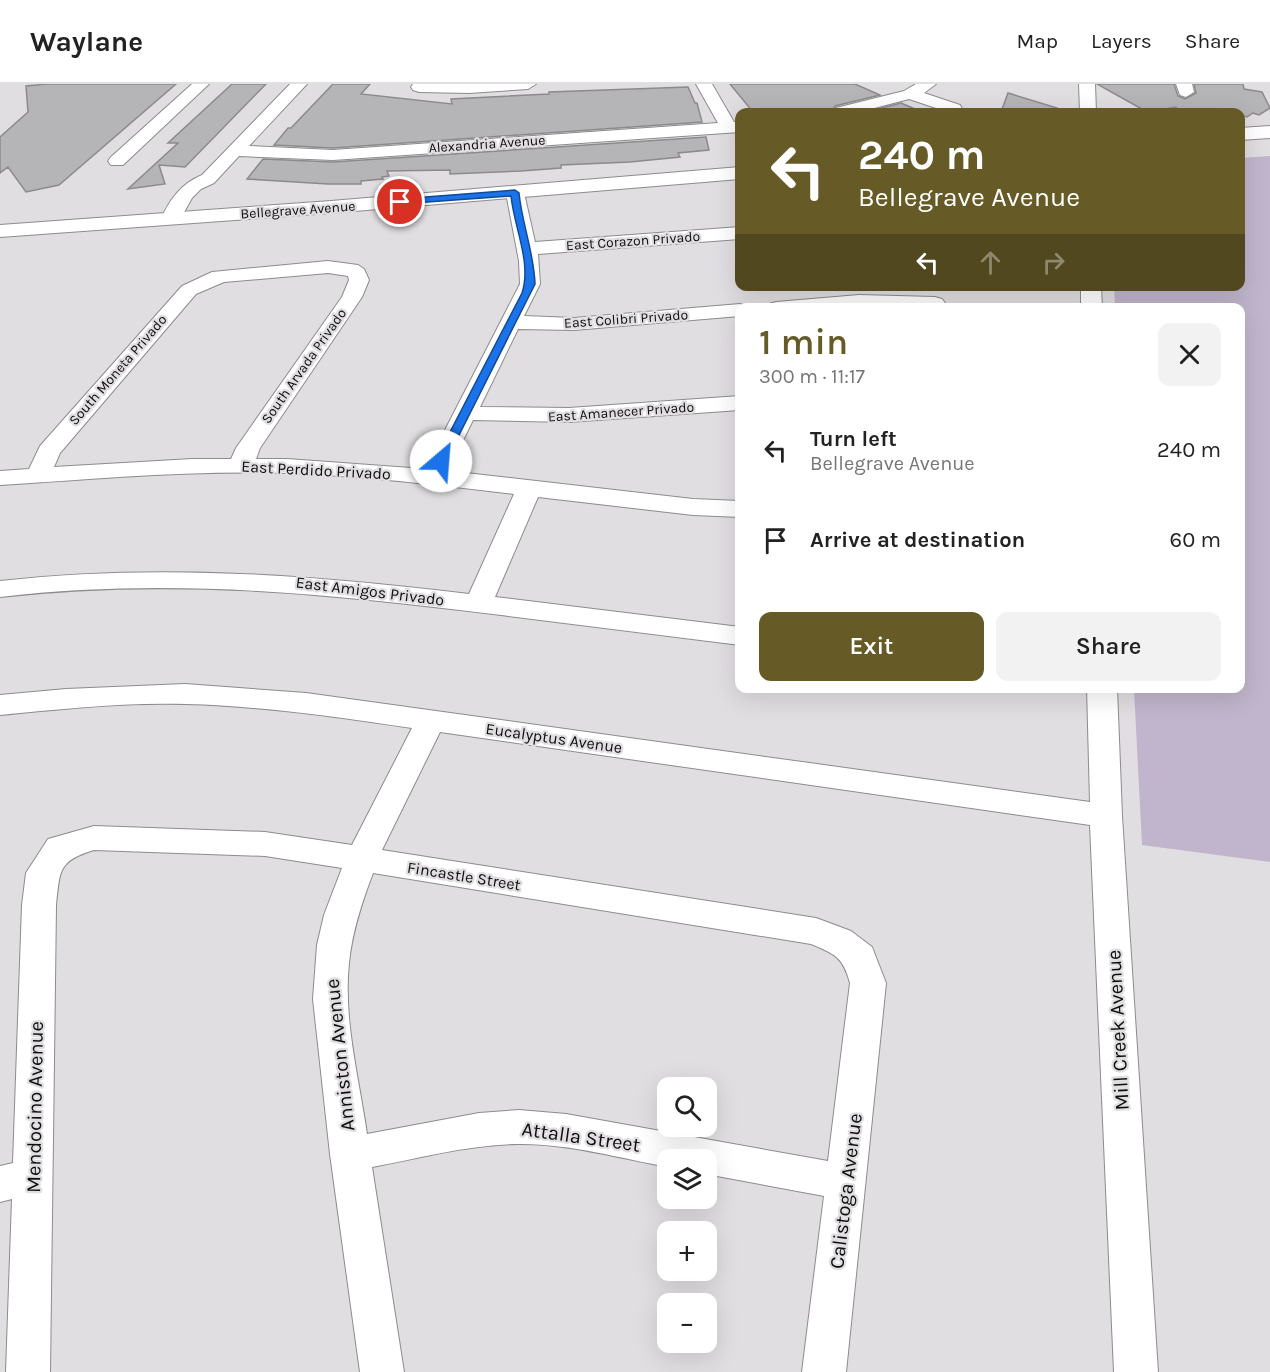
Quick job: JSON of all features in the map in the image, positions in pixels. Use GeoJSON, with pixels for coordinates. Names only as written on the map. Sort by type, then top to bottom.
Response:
{"type":"FeatureCollection","features":[{"type":"Feature","properties":{"kind":"main road"},"geometry":{"type":"LineString","coordinates":[[1245,134],[1270,132]]}},
{"type":"Feature","properties":{"kind":"main road","name":"Bellegrave Avenue"},"geometry":{"type":"LineString","coordinates":[[0,231],[515,193],[735,173]]}},
{"type":"Feature","properties":{"kind":"street"},"geometry":{"type":"LineString","coordinates":[[117,161],[201,84]]}},
{"type":"Feature","properties":{"kind":"street"},"geometry":{"type":"LineString","coordinates":[[171,219],[182,197],[195,184],[208,179],[299,84]]}},
{"type":"Feature","properties":{"kind":"street"},"geometry":{"type":"LineString","coordinates":[[419,87],[470,88],[528,84]]}},
{"type":"Feature","properties":{"kind":"street"},"geometry":{"type":"LineString","coordinates":[[704,84],[734,127]]}},
{"type":"Feature","properties":{"kind":"street"},"geometry":{"type":"LineString","coordinates":[[857,108],[910,94],[928,84]]}},
{"type":"Feature","properties":{"kind":"street"},"geometry":{"type":"LineString","coordinates":[[1087,84],[1089,108]]}},
{"type":"Feature","properties":{"kind":"street"},"geometry":{"type":"LineString","coordinates":[[910,94],[951,108]]}},
{"type":"Feature","properties":{"kind":"street","name":"Alexandria Avenue"},"geometry":{"type":"LineString","coordinates":[[234,151],[333,155],[734,127]]}},
{"type":"Feature","properties":{"kind":"street"},"geometry":{"type":"LineString","coordinates":[[194,217],[200,200],[210,184],[208,179]]}},
{"type":"Feature","properties":{"kind":"street"},"geometry":{"type":"LineString","coordinates":[[433,477],[530,284],[515,193]]}},
{"type":"Feature","properties":{"kind":"street","name":"East Corazon Privado"},"geometry":{"type":"LineString","coordinates":[[526,249],[735,233]]}},
{"type":"Feature","properties":{"kind":"street","name":"South Arvada Privado"},"geometry":{"type":"LineString","coordinates":[[212,278],[323,267],[350,268],[359,280],[352,297],[248,448],[241,465]]}},
{"type":"Feature","properties":{"kind":"street","name":"South Moneta Privado"},"geometry":{"type":"LineString","coordinates":[[39,475],[49,451],[172,308],[189,290],[212,278]]}},
{"type":"Feature","properties":{"kind":"street"},"geometry":{"type":"LineString","coordinates":[[841,303],[936,299]]}},
{"type":"Feature","properties":{"kind":"street","name":"East Colibri Privado"},"geometry":{"type":"LineString","coordinates":[[512,322],[574,324],[735,310]]}},
{"type":"Feature","properties":{"kind":"street","name":"East Amanecer Privado"},"geometry":{"type":"LineString","coordinates":[[466,413],[586,417],[735,403]]}},
{"type":"Feature","properties":{"kind":"street","name":"East Perdido Privado"},"geometry":{"type":"LineString","coordinates":[[0,478],[241,465],[334,468],[693,507],[735,508]]}},
{"type":"Feature","properties":{"kind":"street"},"geometry":{"type":"LineString","coordinates":[[478,604],[529,488]]}},
{"type":"Feature","properties":{"kind":"street","name":"East Amigos Privado"},"geometry":{"type":"LineString","coordinates":[[0,589],[108,579],[209,578],[314,584],[735,635]]}},
{"type":"Feature","properties":{"kind":"street","name":"Mill Creek Avenue"},"geometry":{"type":"LineString","coordinates":[[1102,693],[1106,816],[1136,1372]]}},
{"type":"Feature","properties":{"kind":"street","name":"Eucalyptus Avenue"},"geometry":{"type":"LineString","coordinates":[[0,705],[66,699],[185,694],[306,703],[1106,816]]}},
{"type":"Feature","properties":{"kind":"street","name":"Anniston Avenue"},"geometry":{"type":"LineString","coordinates":[[382,1372],[329,990],[333,946],[347,895],[361,860],[431,721]]}},
{"type":"Feature","properties":{"kind":"street","name":"Fincastle Street"},"geometry":{"type":"LineString","coordinates":[[60,848],[94,838],[265,844],[816,932],[839,941],[860,957]]}},
{"type":"Feature","properties":{"kind":"street","name":"Mendocino Avenue"},"geometry":{"type":"LineString","coordinates":[[28,1372],[16,1181],[43,873],[60,848]]}},
{"type":"Feature","properties":{"kind":"street","name":"Calistoga Avenue"},"geometry":{"type":"LineString","coordinates":[[824,1372],[866,1010],[868,983],[860,957]]}},
{"type":"Feature","properties":{"kind":"street","name":"Attalla Street"},"geometry":{"type":"LineString","coordinates":[[350,1154],[479,1130],[519,1127],[566,1131],[847,1182]]}},
{"type":"Feature","properties":{"kind":"shaded area"},"geometry":{"type":"Polygon","coordinates":[[[1270,156],[1270,862],[1142,845],[1134,693],[1245,693],[1245,303],[1115,303],[1114,291],[1245,291],[1245,158],[1270,156]]]}},
{"type":"Feature","properties":{"kind":"building"},"geometry":{"type":"Polygon","coordinates":[[[176,84],[59,185],[26,192],[8,167],[0,173],[0,137],[28,112],[26,86],[176,84]]]}},
{"type":"Feature","properties":{"kind":"building"},"geometry":{"type":"Polygon","coordinates":[[[232,84],[266,84],[185,167],[159,165],[165,184],[128,189],[178,143],[168,143],[232,84]]]}},
{"type":"Feature","properties":{"kind":"building"},"geometry":{"type":"Polygon","coordinates":[[[333,84],[370,84],[361,94],[452,104],[451,99],[549,94],[549,92],[688,87],[697,103],[702,122],[333,148],[274,145],[333,84]]]}},
{"type":"Feature","properties":{"kind":"building"},"geometry":{"type":"Polygon","coordinates":[[[730,84],[855,84],[880,95],[834,108],[750,108],[730,84]]]}},
{"type":"Feature","properties":{"kind":"building"},"geometry":{"type":"Polygon","coordinates":[[[1097,84],[1174,84],[1178,96],[1185,99],[1196,93],[1194,84],[1243,84],[1244,89],[1262,92],[1270,108],[1259,115],[1253,113],[1247,117],[1245,116],[1245,108],[1140,108],[1097,84]]]}},
{"type":"Feature","properties":{"kind":"building"},"geometry":{"type":"Polygon","coordinates":[[[1008,93],[1057,108],[1002,108],[1008,93]]]}},
{"type":"Feature","properties":{"kind":"building"},"geometry":{"type":"Polygon","coordinates":[[[901,103],[913,108],[882,108],[901,103]]]}},
{"type":"Feature","properties":{"kind":"building"},"geometry":{"type":"Polygon","coordinates":[[[706,137],[709,150],[678,153],[680,157],[630,162],[450,174],[450,170],[387,171],[389,176],[382,177],[383,179],[361,181],[361,184],[247,179],[263,159],[333,162],[706,137]]]}},
{"type":"Feature","properties":{"kind":"route"},"geometry":{"type":"LineString","coordinates":[[400,202],[515,193],[517,215],[530,266],[530,284],[527,293],[441,461]]}}]}
